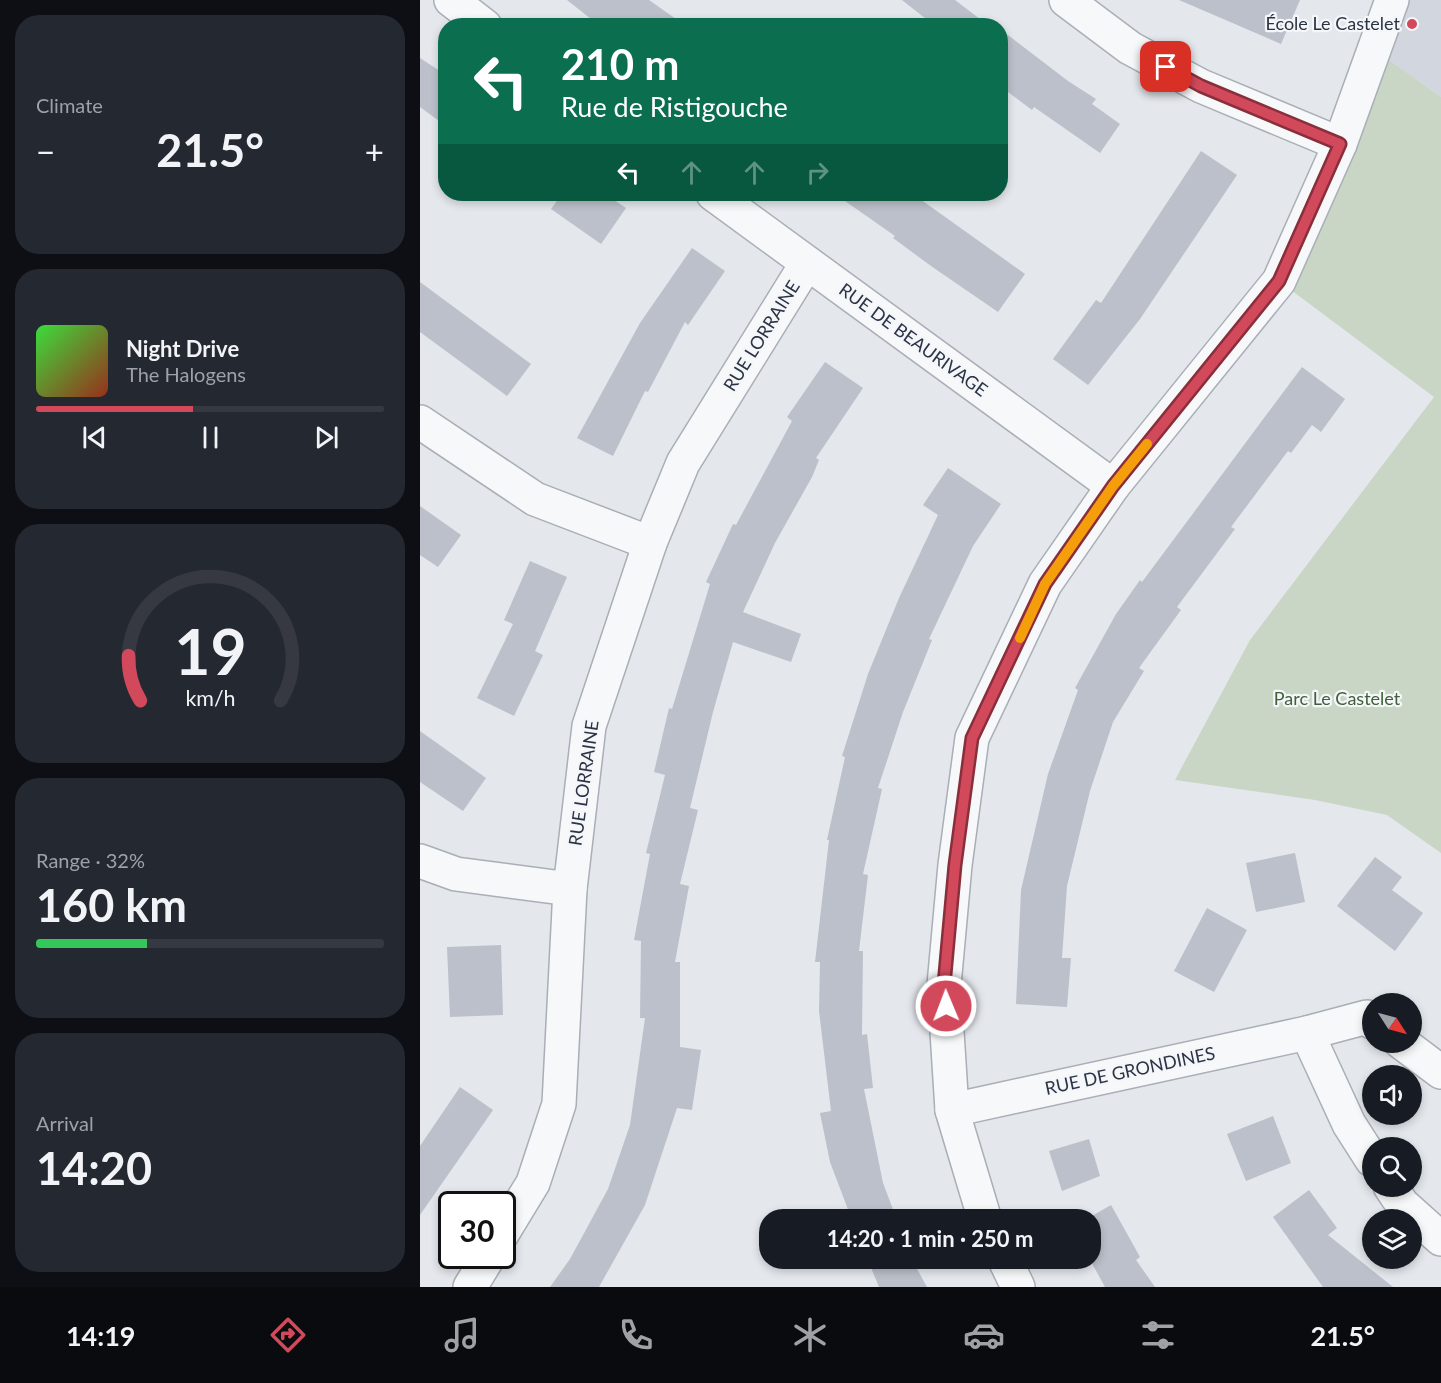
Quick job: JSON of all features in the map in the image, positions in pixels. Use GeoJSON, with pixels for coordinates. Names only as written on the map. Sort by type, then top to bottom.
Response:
{"type":"FeatureCollection","features":[{"type":"Feature","properties":{"kind":"street"},"geometry":{"type":"LineString","coordinates":[[451,0],[475,18]]}},
{"type":"Feature","properties":{"kind":"street"},"geometry":{"type":"LineString","coordinates":[[1066,0],[1130,48],[1201,86],[1340,144]]}},
{"type":"Feature","properties":{"kind":"street"},"geometry":{"type":"LineString","coordinates":[[982,1209],[952,1110],[944,985],[955,865],[972,738],[1045,584],[1113,486],[1279,281],[1340,144],[1392,0]]}},
{"type":"Feature","properties":{"kind":"street","name":"RUE DE BEAURIVAGE"},"geometry":{"type":"LineString","coordinates":[[723,201],[1113,486]]}},
{"type":"Feature","properties":{"kind":"street","name":"RUE LORRAINE"},"geometry":{"type":"LineString","coordinates":[[516,1211],[533,1183],[559,1104],[570,889],[589,726],[650,543],[683,463],[807,263]]}},
{"type":"Feature","properties":{"kind":"street"},"geometry":{"type":"LineString","coordinates":[[420,422],[535,499],[650,543]]}},
{"type":"Feature","properties":{"kind":"street"},"geometry":{"type":"LineString","coordinates":[[420,861],[456,874],[570,889]]}},
{"type":"Feature","properties":{"kind":"street","name":"RUE DE GRONDINES"},"geometry":{"type":"LineString","coordinates":[[952,1110],[1307,1033],[1362,1018]]}},
{"type":"Feature","properties":{"kind":"street"},"geometry":{"type":"LineString","coordinates":[[1307,1033],[1349,1124],[1362,1144]]}},
{"type":"Feature","properties":{"kind":"street"},"geometry":{"type":"LineString","coordinates":[[1416,1053],[1441,1072]]}},
{"type":"Feature","properties":{"kind":"street"},"geometry":{"type":"LineString","coordinates":[[1397,1197],[1402,1204],[1441,1239]]}},
{"type":"Feature","properties":{"kind":"street"},"geometry":{"type":"LineString","coordinates":[[471,1287],[481,1269]]}},
{"type":"Feature","properties":{"kind":"street"},"geometry":{"type":"LineString","coordinates":[[1009,1269],[1018,1287]]}},
{"type":"Feature","properties":{"kind":"shaded area","name":"École Le Castelet"},"geometry":{"type":"Polygon","coordinates":[[[1392,0],[1441,0],[1441,97],[1374,49],[1392,0]]]}},
{"type":"Feature","properties":{"kind":"green space","name":"Parc Le Castelet"},"geometry":{"type":"Polygon","coordinates":[[[1374,49],[1441,97],[1441,853],[1387,815],[1315,800],[1175,780],[1250,640],[1434,397],[1279,281],[1374,49]]]}},
{"type":"Feature","properties":{"kind":"building"},"geometry":{"type":"Polygon","coordinates":[[[567,0],[649,0],[675,18],[590,18],[567,0]]]}},
{"type":"Feature","properties":{"kind":"building"},"geometry":{"type":"Polygon","coordinates":[[[902,0],[955,0],[979,18],[925,18],[902,0]]]}},
{"type":"Feature","properties":{"kind":"building"},"geometry":{"type":"Polygon","coordinates":[[[1179,0],[1300,0],[1281,44],[1179,0]]]}},
{"type":"Feature","properties":{"kind":"building"},"geometry":{"type":"Polygon","coordinates":[[[1008,35],[1068,81],[1096,99],[1092,104],[1120,124],[1100,153],[1034,107],[1032,110],[1008,92],[1008,35]]]}},
{"type":"Feature","properties":{"kind":"building"},"geometry":{"type":"Polygon","coordinates":[[[420,58],[438,70],[438,120],[420,107],[420,58]]]}},
{"type":"Feature","properties":{"kind":"building"},"geometry":{"type":"Polygon","coordinates":[[[1201,151],[1237,175],[1140,319],[1088,385],[1053,359],[1096,300],[1101,303],[1201,151]]]}},
{"type":"Feature","properties":{"kind":"building"},"geometry":{"type":"Polygon","coordinates":[[[557,201],[616,201],[626,208],[601,244],[551,209],[557,201]]]}},
{"type":"Feature","properties":{"kind":"building"},"geometry":{"type":"Polygon","coordinates":[[[845,201],[923,201],[1025,274],[998,312],[893,238],[895,236],[845,201]]]}},
{"type":"Feature","properties":{"kind":"building"},"geometry":{"type":"Polygon","coordinates":[[[692,248],[725,271],[688,325],[685,322],[648,392],[645,391],[613,456],[577,438],[640,323],[692,248]]]}},
{"type":"Feature","properties":{"kind":"building"},"geometry":{"type":"Polygon","coordinates":[[[420,282],[531,364],[507,396],[420,332],[420,282]]]}},
{"type":"Feature","properties":{"kind":"building"},"geometry":{"type":"Polygon","coordinates":[[[825,362],[863,388],[816,458],[819,460],[812,477],[775,543],[743,612],[801,634],[791,662],[733,642],[713,712],[690,808],[698,810],[680,884],[689,886],[675,962],[680,962],[680,1047],[701,1050],[692,1110],[677,1108],[645,1205],[599,1287],[550,1287],[570,1259],[608,1189],[630,1125],[645,1018],[640,1018],[641,941],[634,940],[650,854],[646,853],[665,775],[654,772],[669,708],[672,709],[710,584],[706,582],[733,524],[736,525],[792,421],[787,417],[825,362]]]}},
{"type":"Feature","properties":{"kind":"building"},"geometry":{"type":"Polygon","coordinates":[[[1302,367],[1345,399],[1321,432],[1312,425],[1291,453],[1288,451],[1231,527],[1235,529],[1177,607],[1181,610],[1139,668],[1144,671],[1113,722],[1090,791],[1067,886],[1062,958],[1071,958],[1067,1007],[1016,1004],[1021,890],[1048,774],[1078,690],[1075,688],[1116,614],[1140,580],[1142,582],[1302,367]]]}},
{"type":"Feature","properties":{"kind":"building"},"geometry":{"type":"Polygon","coordinates":[[[948,468],[1001,504],[973,546],[929,639],[932,640],[903,712],[878,788],[882,789],[863,874],[868,875],[859,951],[863,951],[862,1035],[867,1034],[873,1088],[864,1089],[883,1183],[893,1209],[848,1209],[830,1162],[820,1113],[831,1111],[819,1011],[820,962],[815,962],[829,840],[827,840],[845,757],[842,756],[868,674],[899,598],[938,515],[923,505],[948,468]]]}},
{"type":"Feature","properties":{"kind":"building"},"geometry":{"type":"Polygon","coordinates":[[[420,506],[461,535],[438,567],[420,555],[420,506]]]}},
{"type":"Feature","properties":{"kind":"building"},"geometry":{"type":"Polygon","coordinates":[[[530,561],[567,577],[535,651],[543,655],[514,716],[477,698],[513,624],[504,620],[530,561]]]}},
{"type":"Feature","properties":{"kind":"building"},"geometry":{"type":"Polygon","coordinates":[[[420,731],[486,778],[463,811],[420,782],[420,731]]]}},
{"type":"Feature","properties":{"kind":"building"},"geometry":{"type":"Polygon","coordinates":[[[1295,853],[1305,902],[1256,912],[1246,863],[1295,853]]]}},
{"type":"Feature","properties":{"kind":"building"},"geometry":{"type":"Polygon","coordinates":[[[1375,857],[1402,877],[1392,890],[1423,913],[1395,951],[1337,906],[1375,857]]]}},
{"type":"Feature","properties":{"kind":"building"},"geometry":{"type":"Polygon","coordinates":[[[1207,908],[1247,930],[1214,992],[1174,971],[1207,908]]]}},
{"type":"Feature","properties":{"kind":"building"},"geometry":{"type":"Polygon","coordinates":[[[501,945],[503,1015],[450,1017],[447,947],[501,945]]]}},
{"type":"Feature","properties":{"kind":"building"},"geometry":{"type":"Polygon","coordinates":[[[460,1087],[493,1110],[420,1215],[420,1146],[460,1087]]]}},
{"type":"Feature","properties":{"kind":"building"},"geometry":{"type":"Polygon","coordinates":[[[1273,1116],[1291,1163],[1246,1181],[1227,1134],[1273,1116]]]}},
{"type":"Feature","properties":{"kind":"building"},"geometry":{"type":"Polygon","coordinates":[[[1089,1139],[1100,1176],[1062,1191],[1049,1151],[1089,1139]]]}},
{"type":"Feature","properties":{"kind":"building"},"geometry":{"type":"Polygon","coordinates":[[[1309,1190],[1337,1228],[1328,1235],[1362,1262],[1362,1269],[1370,1269],[1393,1287],[1323,1287],[1273,1217],[1309,1190]]]}},
{"type":"Feature","properties":{"kind":"building"},"geometry":{"type":"Polygon","coordinates":[[[1111,1205],[1140,1257],[1136,1260],[1155,1287],[1105,1287],[1095,1269],[1101,1269],[1101,1211],[1111,1205]]]}},
{"type":"Feature","properties":{"kind":"building"},"geometry":{"type":"Polygon","coordinates":[[[872,1269],[917,1269],[927,1287],[879,1287],[872,1269]]]}},
{"type":"Feature","properties":{"kind":"slow traffic"},"geometry":{"type":"LineString","coordinates":[[1020,638],[1045,584],[1113,486],[1147,444]]}},
{"type":"Feature","properties":{"kind":"place","name":"École Le Castelet"},"geometry":{"type":"Point","coordinates":[1412,24]}},
{"type":"Feature","properties":{"kind":"route"},"geometry":{"type":"LineString","coordinates":[[946,1006],[944,985],[955,865],[972,738],[1045,584],[1113,486],[1279,281],[1340,144],[1201,86],[1166,67]]}}]}
